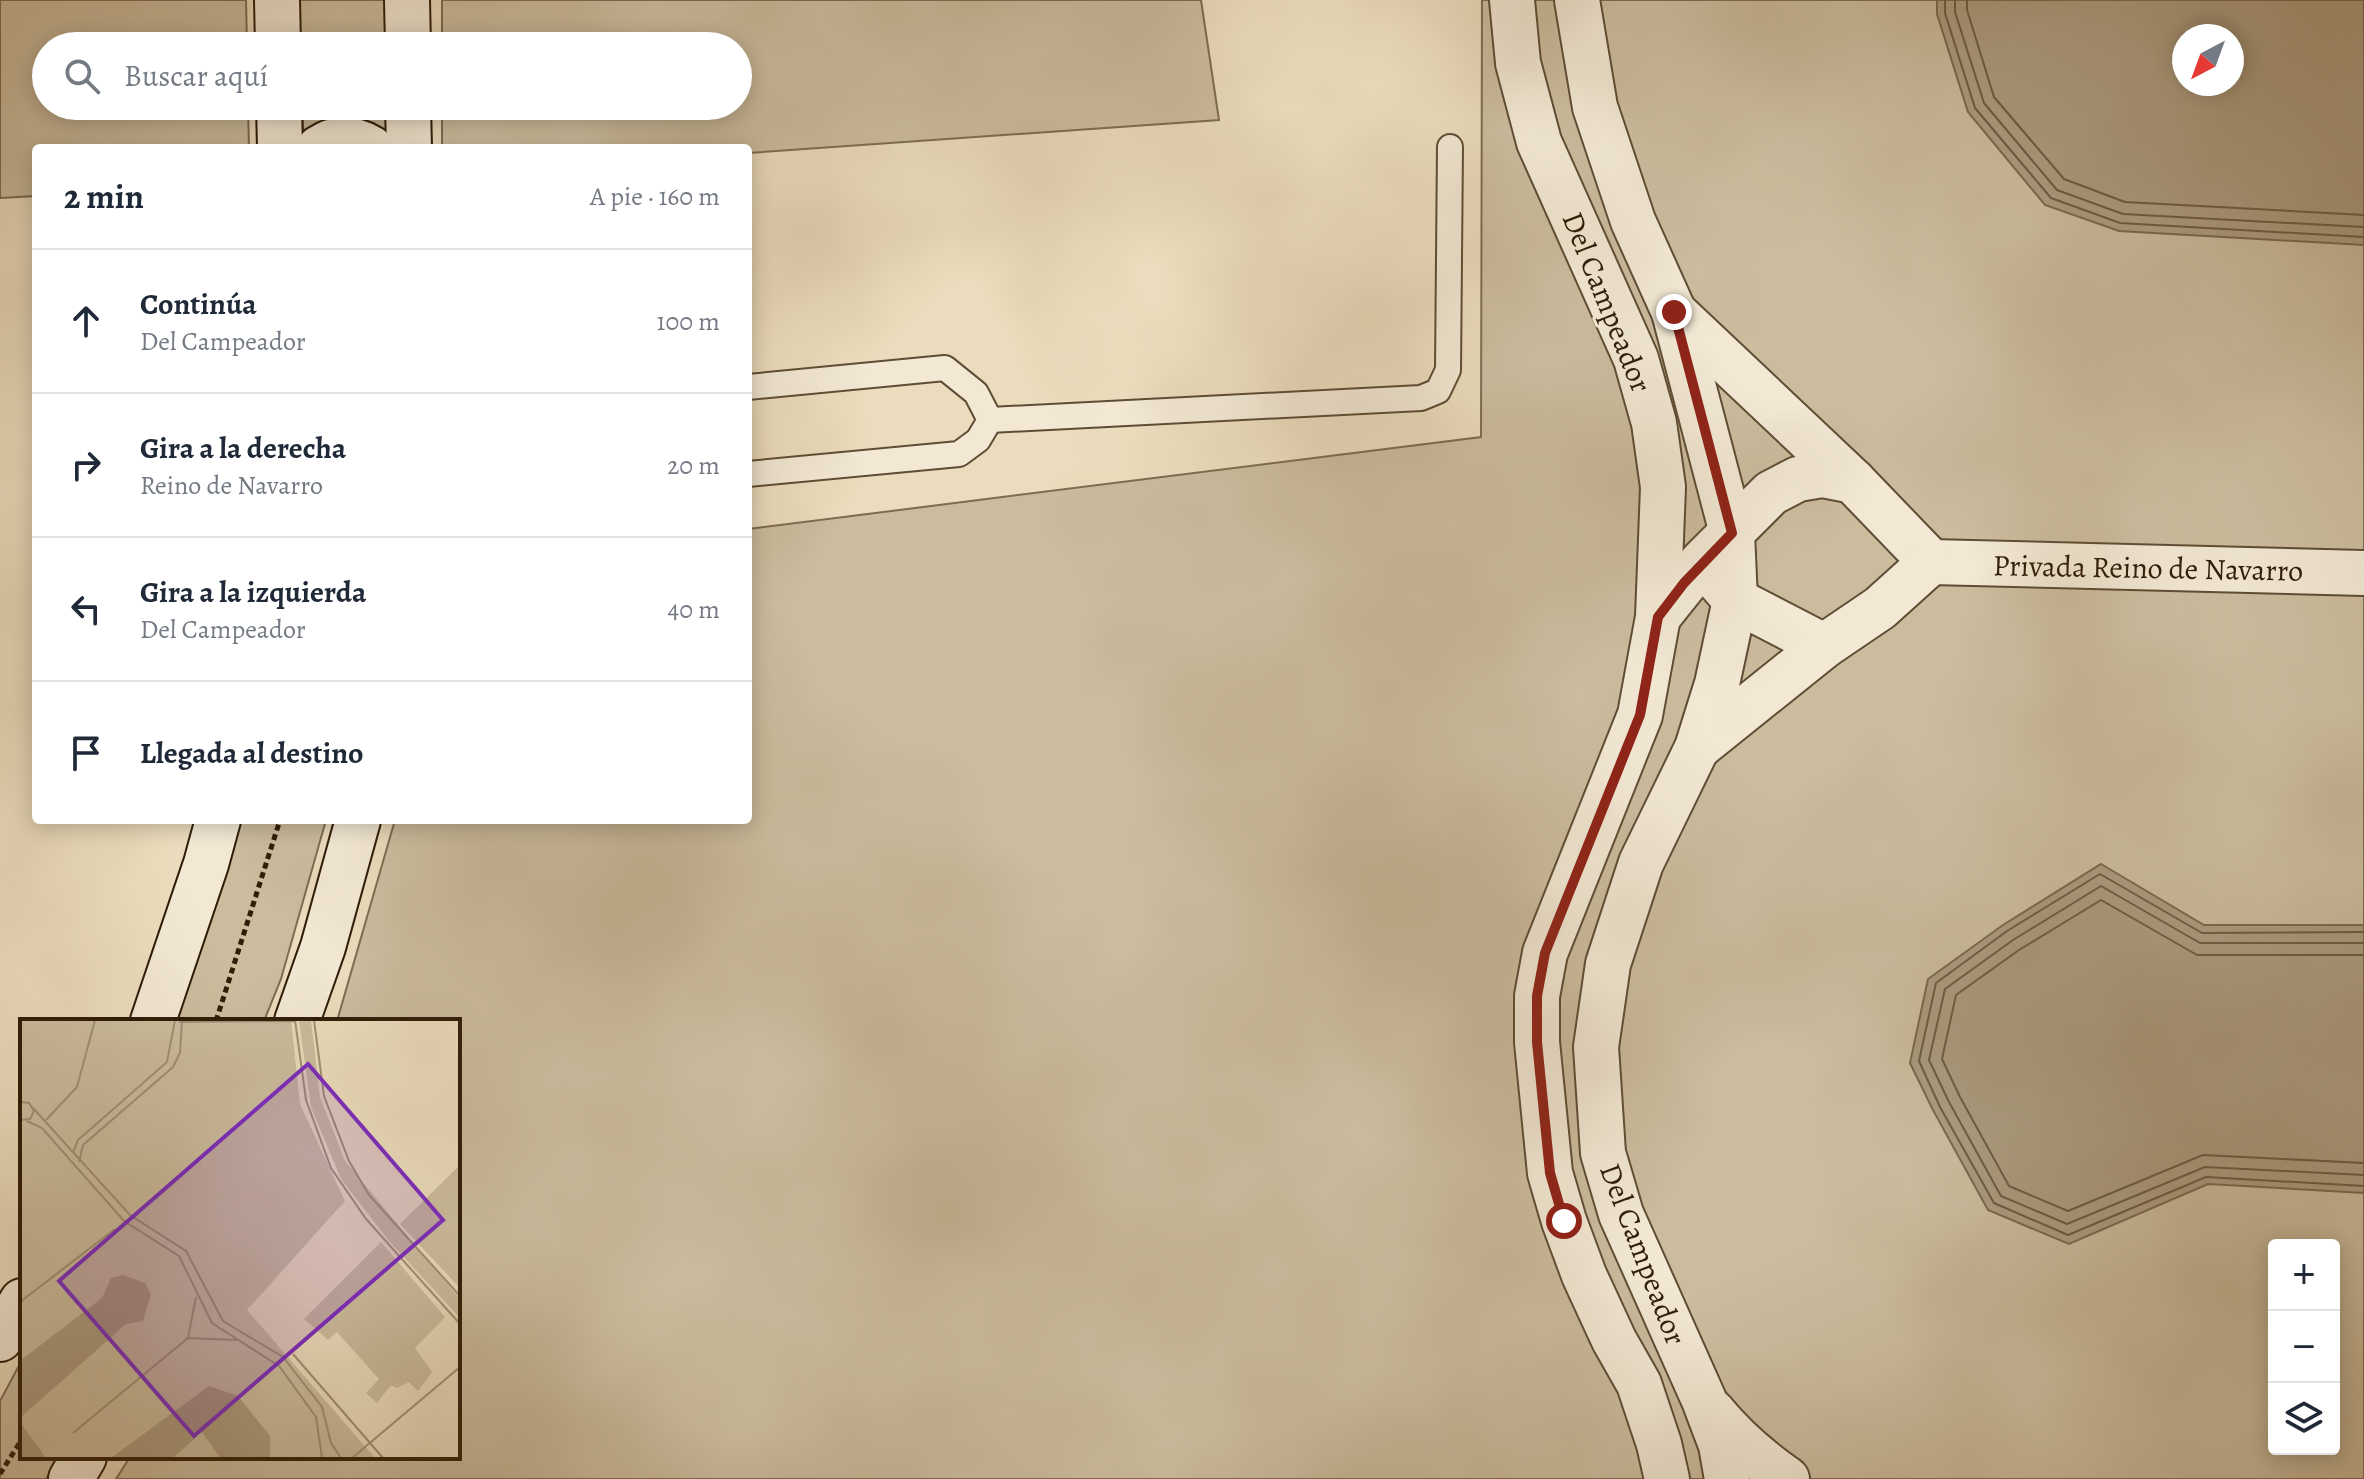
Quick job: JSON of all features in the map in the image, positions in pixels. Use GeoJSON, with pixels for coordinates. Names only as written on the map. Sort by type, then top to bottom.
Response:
{"type":"FeatureCollection","features":[{"type":"Feature","properties":{"kind":"street"},"geometry":{"type":"LineString","coordinates":[[277,0],[278,32]]}},
{"type":"Feature","properties":{"kind":"street"},"geometry":{"type":"LineString","coordinates":[[407,0],[408,32]]}},
{"type":"Feature","properties":{"kind":"street","name":"Del Campeador"},"geometry":{"type":"LineString","coordinates":[[1512,0],[1518,63],[1539,142],[1636,359],[1654,423],[1663,487],[1658,617],[1640,715],[1545,953],[1537,996],[1537,1042],[1550,1173],[1560,1209],[1584,1275],[1614,1340],[1639,1384],[1667,1479]]}},
{"type":"Feature","properties":{"kind":"street","name":"Del Campeador"},"geometry":{"type":"LineString","coordinates":[[1577,0],[1595,107],[1633,221],[1674,312],[1717,548],[1735,600],[1717,684],[1697,748],[1641,863],[1608,964],[1596,1047],[1603,1153],[1621,1214],[1704,1400],[1721,1445],[1727,1479]]}},
{"type":"Feature","properties":{"kind":"street"},"geometry":{"type":"LineString","coordinates":[[279,120],[280,144]]}},
{"type":"Feature","properties":{"kind":"street"},"geometry":{"type":"LineString","coordinates":[[408,120],[409,144]]}},
{"type":"Feature","properties":{"kind":"street"},"geometry":{"type":"LineString","coordinates":[[325,144],[331,140],[358,140],[364,144]]}},
{"type":"Feature","properties":{"kind":"street"},"geometry":{"type":"LineString","coordinates":[[1674,312],[1853,481],[1931,562],[1880,608],[1824,646],[1697,748]]}},
{"type":"Feature","properties":{"kind":"street"},"geometry":{"type":"LineString","coordinates":[[1658,617],[1717,548],[1771,493],[1798,479],[1822,475],[1853,481]]}},
{"type":"Feature","properties":{"kind":"street"},"geometry":{"type":"LineString","coordinates":[[1663,487],[1684,538],[1717,548]]}},
{"type":"Feature","properties":{"kind":"street","name":"Privada Reino de Navarro"},"geometry":{"type":"LineString","coordinates":[[1931,562],[2364,573]]}},
{"type":"Feature","properties":{"kind":"street"},"geometry":{"type":"LineString","coordinates":[[1735,600],[1824,646]]}},
{"type":"Feature","properties":{"kind":"street"},"geometry":{"type":"LineString","coordinates":[[154,1019],[217,824]]}},
{"type":"Feature","properties":{"kind":"street"},"geometry":{"type":"LineString","coordinates":[[298,1019],[323,947],[357,824]]}},
{"type":"Feature","properties":{"kind":"street"},"geometry":{"type":"LineString","coordinates":[[0,1339],[20,1304]]}},
{"type":"Feature","properties":{"kind":"street","name":"Del Campeador"},"geometry":{"type":"LineString","coordinates":[[1704,1400],[1734,1437],[1787,1479]]}},
{"type":"Feature","properties":{"kind":"street"},"geometry":{"type":"LineString","coordinates":[[71,1479],[83,1459]]}},
{"type":"Feature","properties":{"kind":"lane"},"geometry":{"type":"LineString","coordinates":[[990,420],[1421,398],[1438,391],[1448,370],[1450,147]]}},
{"type":"Feature","properties":{"kind":"lane"},"geometry":{"type":"LineString","coordinates":[[752,387],[945,368],[976,393],[990,420]]}},
{"type":"Feature","properties":{"kind":"lane"},"geometry":{"type":"LineString","coordinates":[[752,474],[959,454],[978,440],[990,420]]}},
{"type":"Feature","properties":{"kind":"path"},"geometry":{"type":"LineString","coordinates":[[217,1019],[279,824]]}},
{"type":"Feature","properties":{"kind":"path"},"geometry":{"type":"LineString","coordinates":[[0,1474],[20,1442]]}},
{"type":"Feature","properties":{"kind":"shaded area"},"geometry":{"type":"Polygon","coordinates":[[[0,0],[246,0],[247,32],[32,32],[32,120],[248,120],[249,144],[32,144],[32,196],[0,198],[0,0]]]}},
{"type":"Feature","properties":{"kind":"shaded area"},"geometry":{"type":"Polygon","coordinates":[[[299,0],[388,0],[389,32],[300,32],[299,0]]]}},
{"type":"Feature","properties":{"kind":"shaded area"},"geometry":{"type":"Polygon","coordinates":[[[442,0],[1201,0],[1219,120],[752,153],[752,144],[442,144],[442,120],[752,120],[752,32],[442,32],[442,0]]]}},
{"type":"Feature","properties":{"kind":"shaded area"},"geometry":{"type":"Polygon","coordinates":[[[1482,0],[2364,0],[2364,1479],[116,1479],[129,1459],[460,1459],[460,1019],[338,1019],[394,824],[752,824],[752,528],[1481,437],[1482,0]]]}},
{"type":"Feature","properties":{"kind":"shaded area"},"geometry":{"type":"Polygon","coordinates":[[[303,120],[392,120],[393,144],[304,144],[303,120]]]}},
{"type":"Feature","properties":{"kind":"shaded area"},"geometry":{"type":"Polygon","coordinates":[[[239,824],[325,824],[281,979],[265,1019],[177,1019],[239,824]]]}},
{"type":"Feature","properties":{"kind":"shaded area"},"geometry":{"type":"Polygon","coordinates":[[[20,1364],[20,1459],[58,1459],[46,1479],[0,1479],[0,1401],[20,1364]]]}},
{"type":"Feature","properties":{"kind":"water"},"geometry":{"type":"Polygon","coordinates":[[[1937,0],[2364,0],[2364,245],[2119,231],[2045,205],[1968,112],[1937,14],[1937,0]]]}},
{"type":"Feature","properties":{"kind":"water"},"geometry":{"type":"Polygon","coordinates":[[[2101,864],[2204,925],[2364,925],[2364,1193],[2208,1184],[2069,1244],[1988,1210],[1910,1063],[1928,979],[2003,925],[2101,864]]]}},
{"type":"Feature","properties":{"kind":"route"},"geometry":{"type":"LineString","coordinates":[[1564,1221],[1550,1173],[1537,1042],[1537,996],[1545,953],[1640,715],[1658,617],[1702,562],[1732,533],[1674,312]]}}]}
